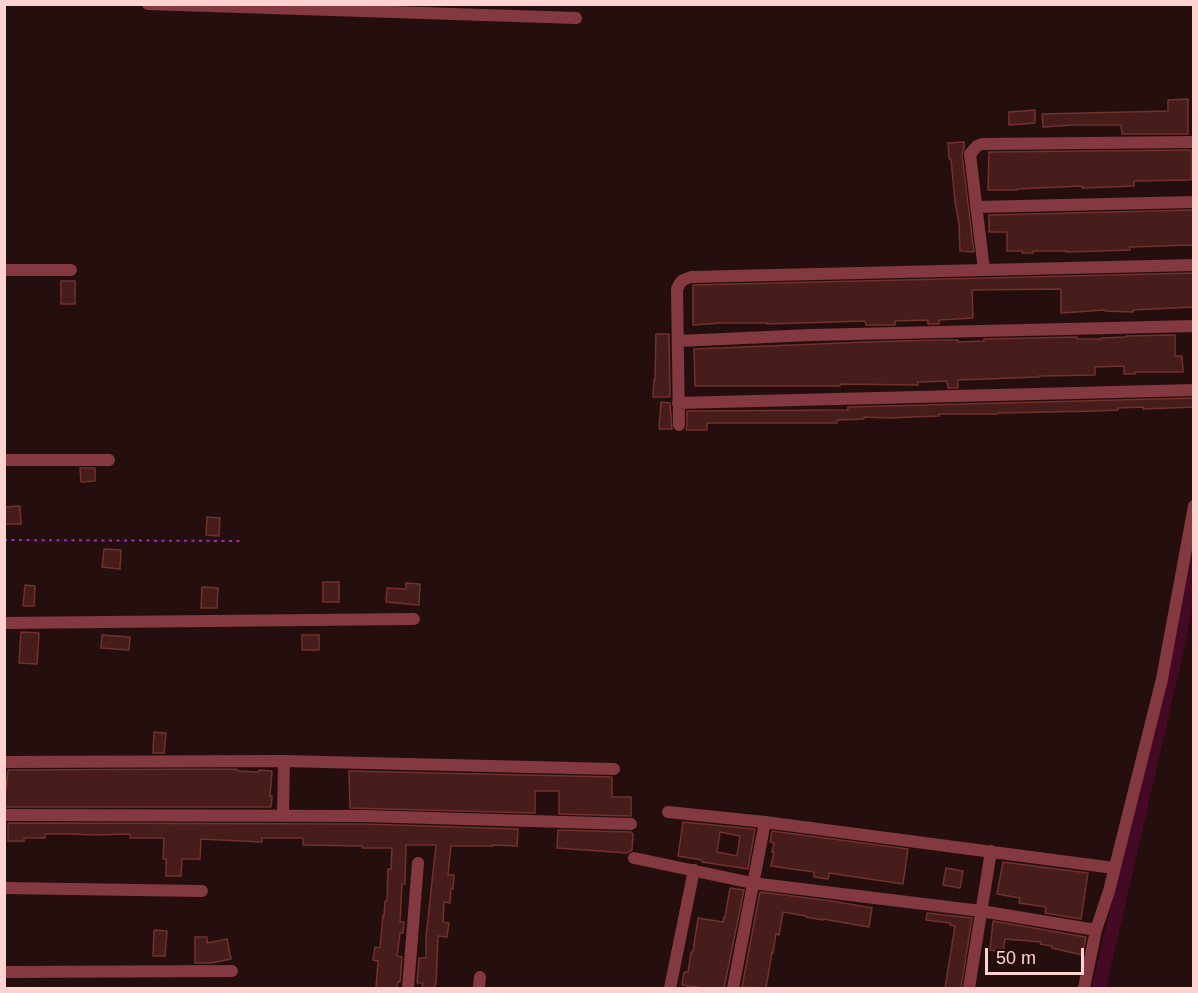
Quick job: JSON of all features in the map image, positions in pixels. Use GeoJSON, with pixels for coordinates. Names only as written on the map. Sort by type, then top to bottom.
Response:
{"type":"FeatureCollection","features":[{"type":"Feature","properties":{"kind":"street"},"geometry":{"type":"LineString","coordinates":[[148,4],[576,18]]}},
{"type":"Feature","properties":{"kind":"street"},"geometry":{"type":"LineString","coordinates":[[984,270],[970,154],[981,144],[1194,142]]}},
{"type":"Feature","properties":{"kind":"street"},"geometry":{"type":"LineString","coordinates":[[976,207],[1194,202]]}},
{"type":"Feature","properties":{"kind":"street"},"geometry":{"type":"LineString","coordinates":[[679,425],[677,289],[686,278],[1194,265]]}},
{"type":"Feature","properties":{"kind":"street"},"geometry":{"type":"LineString","coordinates":[[4,270],[71,270]]}},
{"type":"Feature","properties":{"kind":"street"},"geometry":{"type":"LineString","coordinates":[[678,341],[811,335],[1194,326]]}},
{"type":"Feature","properties":{"kind":"street"},"geometry":{"type":"LineString","coordinates":[[678,403],[1194,390]]}},
{"type":"Feature","properties":{"kind":"street"},"geometry":{"type":"LineString","coordinates":[[4,460],[109,460]]}},
{"type":"Feature","properties":{"kind":"street"},"geometry":{"type":"LineString","coordinates":[[1084,988],[1096,930],[1106,903],[1162,679],[1194,506]]}},
{"type":"Feature","properties":{"kind":"street"},"geometry":{"type":"LineString","coordinates":[[4,623],[414,619]]}},
{"type":"Feature","properties":{"kind":"street"},"geometry":{"type":"LineString","coordinates":[[283,815],[284,761]]}},
{"type":"Feature","properties":{"kind":"street"},"geometry":{"type":"LineString","coordinates":[[4,762],[284,761],[614,769]]}},
{"type":"Feature","properties":{"kind":"street"},"geometry":{"type":"LineString","coordinates":[[668,812],[765,822],[1114,868]]}},
{"type":"Feature","properties":{"kind":"street"},"geometry":{"type":"LineString","coordinates":[[4,814],[364,816],[631,824]]}},
{"type":"Feature","properties":{"kind":"street"},"geometry":{"type":"LineString","coordinates":[[733,988],[765,822]]}},
{"type":"Feature","properties":{"kind":"street"},"geometry":{"type":"LineString","coordinates":[[969,988],[990,851]]}},
{"type":"Feature","properties":{"kind":"street"},"geometry":{"type":"LineString","coordinates":[[634,858],[752,883],[981,911],[1096,930]]}},
{"type":"Feature","properties":{"kind":"street"},"geometry":{"type":"LineString","coordinates":[[408,988],[418,863]]}},
{"type":"Feature","properties":{"kind":"street"},"geometry":{"type":"LineString","coordinates":[[670,988],[694,870]]}},
{"type":"Feature","properties":{"kind":"street"},"geometry":{"type":"LineString","coordinates":[[4,888],[202,891]]}},
{"type":"Feature","properties":{"kind":"street"},"geometry":{"type":"LineString","coordinates":[[4,972],[232,971]]}},
{"type":"Feature","properties":{"kind":"path"},"geometry":{"type":"LineString","coordinates":[[4,540],[242,541]]}},
{"type":"Feature","properties":{"kind":"building"},"geometry":{"type":"Polygon","coordinates":[[[1188,99],[1188,134],[1122,134],[1121,125],[1043,127],[1042,114],[1168,111],[1168,100],[1188,99]]]}},
{"type":"Feature","properties":{"kind":"building"},"geometry":{"type":"Polygon","coordinates":[[[1035,110],[1035,123],[1009,125],[1009,112],[1035,110]]]}},
{"type":"Feature","properties":{"kind":"building"},"geometry":{"type":"Polygon","coordinates":[[[964,142],[962,155],[974,252],[960,251],[959,224],[951,159],[949,159],[948,143],[964,142]]]}},
{"type":"Feature","properties":{"kind":"building"},"geometry":{"type":"Polygon","coordinates":[[[1191,150],[1191,180],[1134,181],[1134,186],[988,190],[989,152],[1191,150]]]}},
{"type":"Feature","properties":{"kind":"building"},"geometry":{"type":"Polygon","coordinates":[[[1193,210],[1193,245],[1130,247],[1130,250],[1022,253],[1022,251],[1007,251],[1007,232],[989,232],[989,215],[1193,210]]]}},
{"type":"Feature","properties":{"kind":"building"},"geometry":{"type":"Polygon","coordinates":[[[1194,273],[1194,307],[1133,310],[1133,312],[1105,310],[1061,313],[1061,289],[972,290],[973,318],[939,320],[939,324],[928,324],[926,320],[895,321],[895,325],[866,325],[865,321],[693,325],[693,285],[1194,273]]]}},
{"type":"Feature","properties":{"kind":"building"},"geometry":{"type":"Polygon","coordinates":[[[61,281],[75,281],[75,304],[61,304],[61,281]]]}},
{"type":"Feature","properties":{"kind":"building"},"geometry":{"type":"Polygon","coordinates":[[[656,334],[669,334],[670,397],[653,397],[656,334]]]}},
{"type":"Feature","properties":{"kind":"building"},"geometry":{"type":"Polygon","coordinates":[[[1175,335],[1175,356],[1182,356],[1183,372],[1124,374],[1124,366],[1095,367],[1095,375],[958,380],[958,388],[948,388],[947,381],[918,382],[918,385],[695,386],[694,349],[867,342],[958,340],[958,342],[984,341],[984,339],[1077,337],[1077,339],[1101,339],[1175,335]]]}},
{"type":"Feature","properties":{"kind":"building"},"geometry":{"type":"Polygon","coordinates":[[[1194,398],[1194,407],[864,417],[864,419],[837,420],[837,423],[707,423],[707,430],[686,430],[687,411],[848,410],[848,407],[1194,398]]]}},
{"type":"Feature","properties":{"kind":"building"},"geometry":{"type":"Polygon","coordinates":[[[661,402],[670,403],[672,429],[659,429],[661,402]]]}},
{"type":"Feature","properties":{"kind":"building"},"geometry":{"type":"Polygon","coordinates":[[[80,468],[95,468],[95,481],[81,482],[80,468]]]}},
{"type":"Feature","properties":{"kind":"building"},"geometry":{"type":"Polygon","coordinates":[[[20,506],[21,524],[4,524],[4,507],[20,506]]]}},
{"type":"Feature","properties":{"kind":"building"},"geometry":{"type":"Polygon","coordinates":[[[207,517],[220,518],[219,536],[206,535],[207,517]]]}},
{"type":"Feature","properties":{"kind":"building"},"geometry":{"type":"Polygon","coordinates":[[[104,549],[121,550],[120,569],[102,567],[104,549]]]}},
{"type":"Feature","properties":{"kind":"building"},"geometry":{"type":"Polygon","coordinates":[[[323,582],[339,582],[339,602],[323,602],[323,582]]]}},
{"type":"Feature","properties":{"kind":"building"},"geometry":{"type":"Polygon","coordinates":[[[406,583],[420,584],[419,605],[386,602],[387,588],[406,589],[406,583]]]}},
{"type":"Feature","properties":{"kind":"building"},"geometry":{"type":"Polygon","coordinates":[[[25,585],[35,586],[34,606],[23,606],[25,585]]]}},
{"type":"Feature","properties":{"kind":"building"},"geometry":{"type":"Polygon","coordinates":[[[202,587],[218,588],[217,608],[201,608],[202,587]]]}},
{"type":"Feature","properties":{"kind":"building"},"geometry":{"type":"Polygon","coordinates":[[[21,632],[39,633],[37,664],[19,663],[21,632]]]}},
{"type":"Feature","properties":{"kind":"building"},"geometry":{"type":"Polygon","coordinates":[[[102,635],[130,637],[129,650],[101,648],[102,635]]]}},
{"type":"Feature","properties":{"kind":"building"},"geometry":{"type":"Polygon","coordinates":[[[302,635],[319,635],[319,650],[302,650],[302,635]]]}},
{"type":"Feature","properties":{"kind":"building"},"geometry":{"type":"Polygon","coordinates":[[[154,732],[166,733],[164,753],[153,753],[154,732]]]}},
{"type":"Feature","properties":{"kind":"building"},"geometry":{"type":"Polygon","coordinates":[[[235,769],[238,771],[272,771],[271,807],[4,807],[4,790],[6,790],[8,770],[235,769]]]}},
{"type":"Feature","properties":{"kind":"building"},"geometry":{"type":"Polygon","coordinates":[[[349,771],[612,777],[612,797],[631,797],[631,816],[559,814],[559,791],[535,791],[535,813],[350,808],[349,771]]]}},
{"type":"Feature","properties":{"kind":"building"},"geometry":{"type":"Polygon","coordinates":[[[683,822],[755,829],[748,869],[678,856],[683,822]],[[720,832],[717,852],[737,856],[740,836],[720,832]]]}},
{"type":"Feature","properties":{"kind":"building"},"geometry":{"type":"Polygon","coordinates":[[[8,823],[364,824],[518,829],[517,846],[451,846],[448,875],[454,875],[453,889],[451,889],[450,903],[444,902],[443,922],[449,923],[447,937],[438,936],[434,988],[422,988],[423,983],[417,983],[419,958],[426,958],[426,937],[436,845],[406,845],[405,884],[402,884],[400,922],[404,922],[397,956],[402,957],[400,982],[397,988],[376,988],[378,961],[373,960],[375,947],[380,948],[392,848],[303,845],[303,838],[262,838],[262,842],[201,839],[200,859],[182,859],[181,876],[166,876],[166,859],[163,859],[164,838],[130,838],[130,834],[45,834],[45,838],[8,841],[8,823]]]}},
{"type":"Feature","properties":{"kind":"building"},"geometry":{"type":"Polygon","coordinates":[[[558,830],[631,832],[633,834],[632,850],[627,853],[557,848],[558,830]]]}},
{"type":"Feature","properties":{"kind":"building"},"geometry":{"type":"Polygon","coordinates":[[[772,831],[908,849],[903,884],[829,873],[828,879],[814,877],[814,872],[771,866],[774,852],[772,852],[774,843],[770,842],[772,831]]]}},
{"type":"Feature","properties":{"kind":"building"},"geometry":{"type":"Polygon","coordinates":[[[1003,862],[1088,873],[1081,919],[1045,913],[1046,907],[1019,903],[1020,898],[997,894],[1003,862]]]}},
{"type":"Feature","properties":{"kind":"building"},"geometry":{"type":"Polygon","coordinates":[[[946,868],[963,871],[960,888],[943,885],[946,868]]]}},
{"type":"Feature","properties":{"kind":"building"},"geometry":{"type":"Polygon","coordinates":[[[730,888],[744,890],[724,988],[682,985],[684,972],[688,972],[691,952],[693,952],[698,918],[723,922],[730,888]]]}},
{"type":"Feature","properties":{"kind":"building"},"geometry":{"type":"Polygon","coordinates":[[[760,892],[872,908],[869,927],[783,912],[779,935],[776,934],[766,988],[742,987],[760,892]]]}},
{"type":"Feature","properties":{"kind":"building"},"geometry":{"type":"Polygon","coordinates":[[[927,913],[972,918],[961,988],[945,988],[955,926],[950,923],[926,920],[927,913]]]}},
{"type":"Feature","properties":{"kind":"building"},"geometry":{"type":"Polygon","coordinates":[[[993,921],[1086,937],[1082,955],[1052,948],[1052,946],[1040,944],[1041,942],[1005,939],[1003,952],[990,950],[993,921]]]}},
{"type":"Feature","properties":{"kind":"building"},"geometry":{"type":"Polygon","coordinates":[[[154,930],[167,931],[165,956],[153,956],[154,930]]]}},
{"type":"Feature","properties":{"kind":"building"},"geometry":{"type":"Polygon","coordinates":[[[195,937],[207,937],[207,943],[227,939],[231,959],[195,963],[195,937]]]}},
{"type":"Feature","properties":{"kind":"waterway"},"geometry":{"type":"LineString","coordinates":[[1099,988],[1176,653],[1194,564]]}}]}
